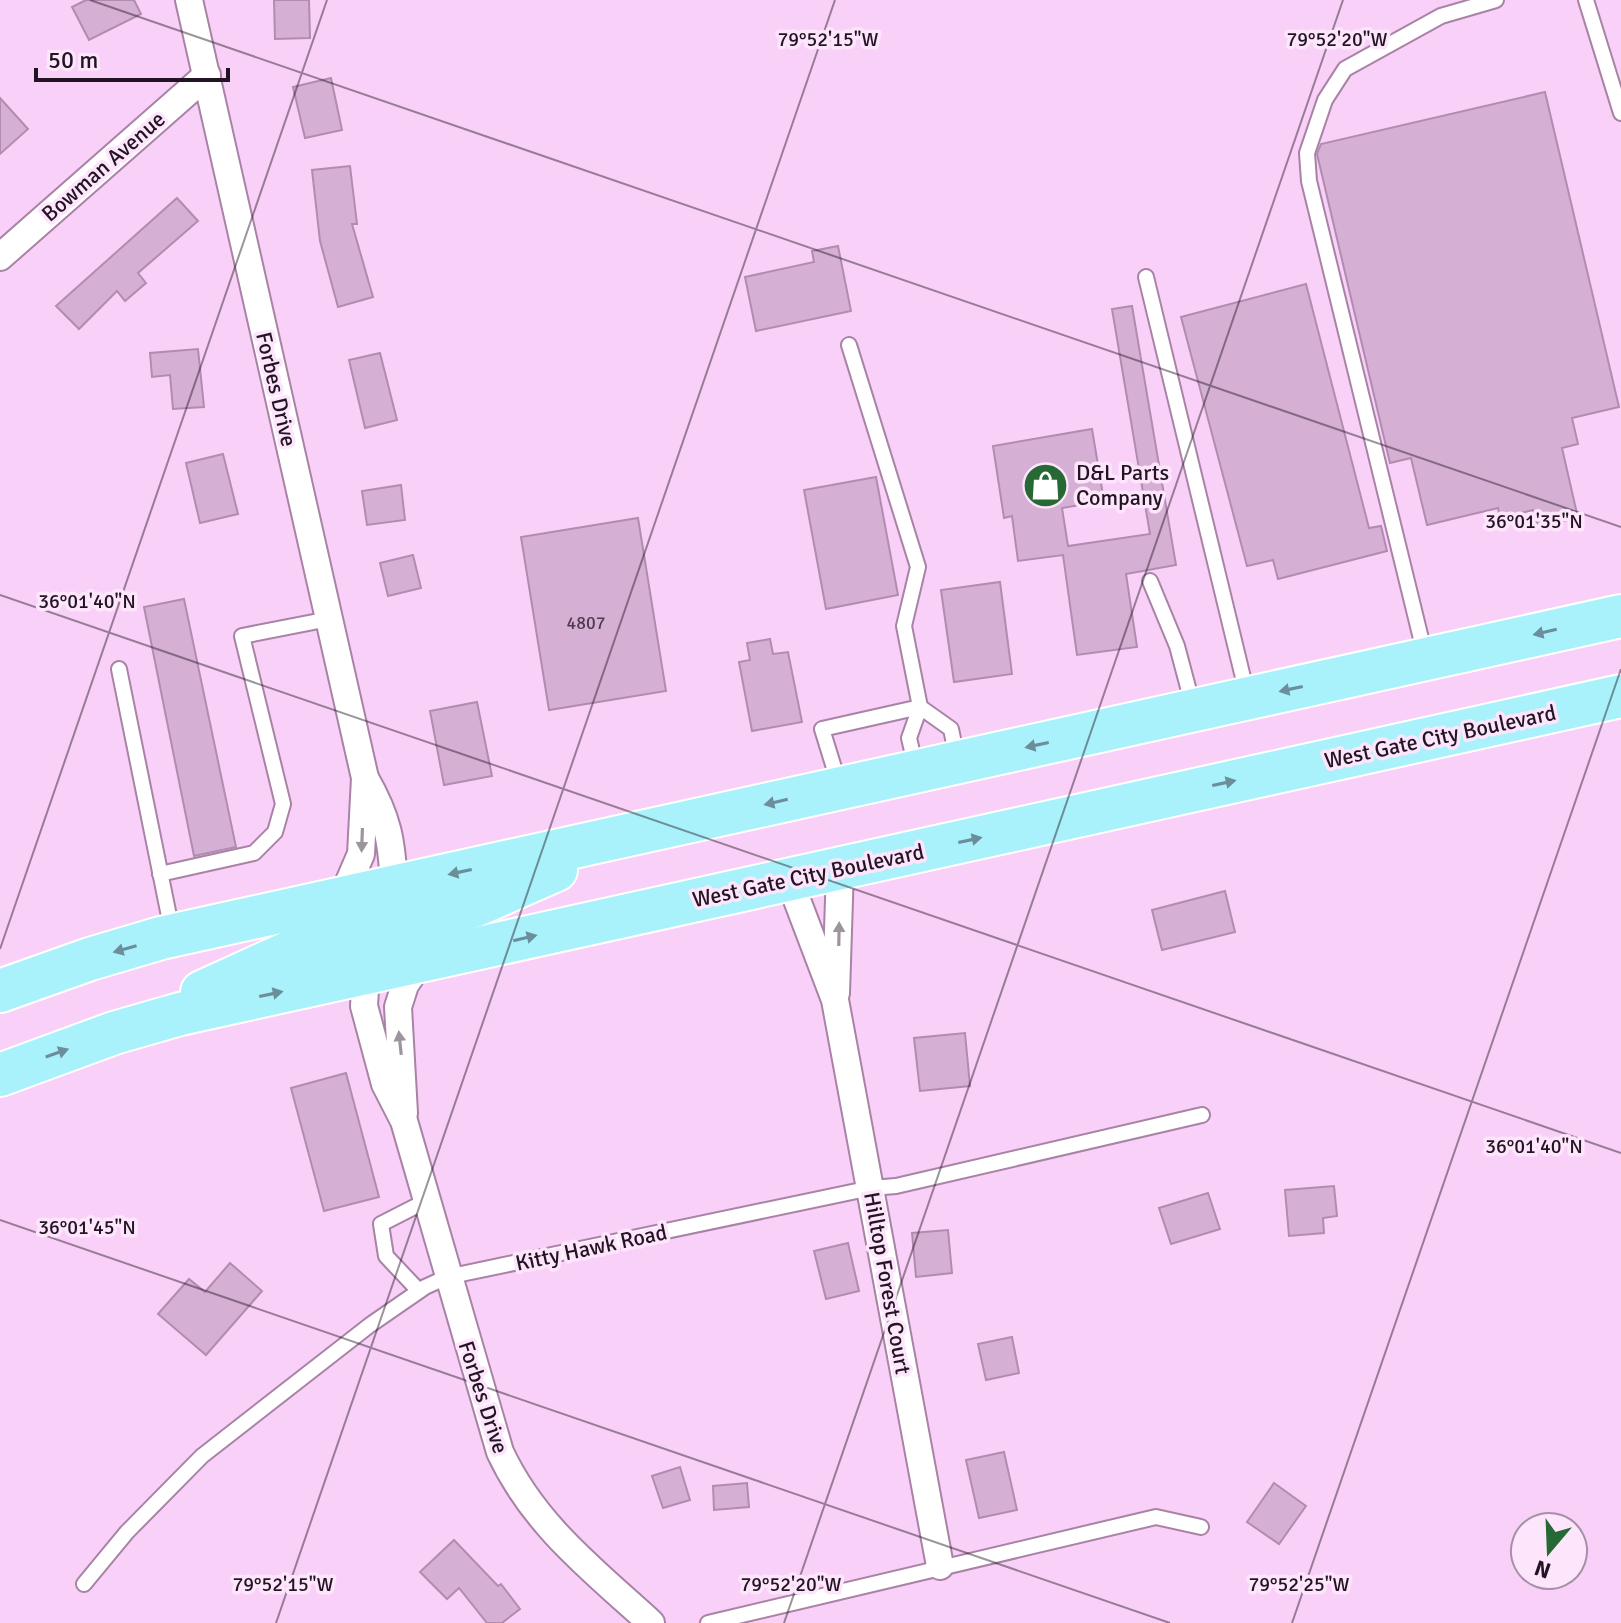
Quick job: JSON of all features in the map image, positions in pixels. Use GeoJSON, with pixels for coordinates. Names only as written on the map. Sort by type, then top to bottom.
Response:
{"type":"FeatureCollection","features":[{"type":"Feature","properties":{"kind":"main road"},"geometry":{"type":"LineString","coordinates":[[0,991],[90,959],[173,936],[1621,616]]}},
{"type":"Feature","properties":{"kind":"main road","name":"West Gate City Boulevard"},"geometry":{"type":"LineString","coordinates":[[0,1075],[114,1033],[180,1014],[1621,696]]}},
{"type":"Feature","properties":{"kind":"main road"},"geometry":{"type":"LineString","coordinates":[[366,973],[387,943],[414,924],[474,906],[645,831]]}},
{"type":"Feature","properties":{"kind":"main road"},"geometry":{"type":"LineString","coordinates":[[114,1033],[282,955],[351,933],[375,915],[394,887]]}},
{"type":"Feature","properties":{"kind":"street","name":"Forbes Drive"},"geometry":{"type":"LineString","coordinates":[[189,0],[365,778],[361,854],[342,898]]}},
{"type":"Feature","properties":{"kind":"street","name":"Bowman Avenue"},"geometry":{"type":"LineString","coordinates":[[0,257],[207,75]]}},
{"type":"Feature","properties":{"kind":"street","name":"Forbes Drive"},"geometry":{"type":"LineString","coordinates":[[365,778],[382,807],[392,852],[394,887]]}},
{"type":"Feature","properties":{"kind":"street","name":"Hilltop Forest Court"},"geometry":{"type":"LineString","coordinates":[[835,1000],[840,868]]}},
{"type":"Feature","properties":{"kind":"street","name":"Hilltop Forest Court"},"geometry":{"type":"LineString","coordinates":[[789,879],[813,949],[835,1000],[940,1566]]}},
{"type":"Feature","properties":{"kind":"street","name":"Forbes Drive"},"geometry":{"type":"LineString","coordinates":[[404,1121],[398,1007],[405,985],[421,961]]}},
{"type":"Feature","properties":{"kind":"street","name":"Forbes Drive"},"geometry":{"type":"LineString","coordinates":[[366,973],[364,1006],[385,1084],[404,1121],[500,1452],[515,1484],[537,1515],[651,1623]]}},
{"type":"Feature","properties":{"kind":"lane"},"geometry":{"type":"LineString","coordinates":[[1426,659],[1309,181],[1307,153],[1325,100],[1345,69],[1441,16],[1496,0]]}},
{"type":"Feature","properties":{"kind":"lane"},"geometry":{"type":"LineString","coordinates":[[1586,0],[1621,113]]}},
{"type":"Feature","properties":{"kind":"lane"},"geometry":{"type":"LineString","coordinates":[[1146,277],[1248,698]]}},
{"type":"Feature","properties":{"kind":"lane"},"geometry":{"type":"LineString","coordinates":[[849,345],[918,567],[904,626],[920,707],[909,738],[917,771]]}},
{"type":"Feature","properties":{"kind":"lane"},"geometry":{"type":"LineString","coordinates":[[1150,581],[1177,646],[1194,710]]}},
{"type":"Feature","properties":{"kind":"lane"},"geometry":{"type":"LineString","coordinates":[[160,874],[254,853],[275,832],[283,804],[242,636],[329,619]]}},
{"type":"Feature","properties":{"kind":"lane"},"geometry":{"type":"LineString","coordinates":[[119,669],[173,936]]}},
{"type":"Feature","properties":{"kind":"lane"},"geometry":{"type":"LineString","coordinates":[[840,788],[822,729],[920,707],[951,729],[958,762]]}},
{"type":"Feature","properties":{"kind":"lane","name":"Kitty Hawk Road"},"geometry":{"type":"LineString","coordinates":[[84,1584],[127,1532],[202,1456],[370,1325],[419,1291],[447,1277],[871,1188],[896,1186],[1202,1115]]}},
{"type":"Feature","properties":{"kind":"lane"},"geometry":{"type":"LineString","coordinates":[[419,1291],[386,1256],[381,1224],[426,1201]]}},
{"type":"Feature","properties":{"kind":"lane"},"geometry":{"type":"LineString","coordinates":[[708,1623],[1156,1517],[1201,1527]]}},
{"type":"Feature","properties":{"kind":"building"},"geometry":{"type":"Polygon","coordinates":[[[86,0],[134,0],[141,14],[89,40],[72,7],[86,0]]]}},
{"type":"Feature","properties":{"kind":"building"},"geometry":{"type":"Polygon","coordinates":[[[274,0],[309,0],[310,38],[275,39],[274,0]]]}},
{"type":"Feature","properties":{"kind":"building"},"geometry":{"type":"Polygon","coordinates":[[[331,78],[342,130],[305,138],[293,87],[331,78]]]}},
{"type":"Feature","properties":{"kind":"building"},"geometry":{"type":"Polygon","coordinates":[[[1545,92],[1619,407],[1572,418],[1578,444],[1562,448],[1578,518],[1538,527],[1533,510],[1500,518],[1498,508],[1427,525],[1411,458],[1390,463],[1317,154],[1321,144],[1545,92]]]}},
{"type":"Feature","properties":{"kind":"building"},"geometry":{"type":"Polygon","coordinates":[[[0,98],[28,129],[0,154],[0,98]]]}},
{"type":"Feature","properties":{"kind":"building"},"geometry":{"type":"Polygon","coordinates":[[[350,166],[357,224],[352,224],[373,297],[338,307],[320,241],[312,170],[350,166]]]}},
{"type":"Feature","properties":{"kind":"building"},"geometry":{"type":"Polygon","coordinates":[[[177,198],[198,221],[138,273],[146,283],[125,301],[117,291],[79,329],[56,306],[177,198]]]}},
{"type":"Feature","properties":{"kind":"building"},"geometry":{"type":"Polygon","coordinates":[[[838,246],[851,311],[756,331],[745,277],[814,262],[812,251],[838,246]]]}},
{"type":"Feature","properties":{"kind":"building"},"geometry":{"type":"Polygon","coordinates":[[[1306,284],[1369,528],[1381,526],[1387,551],[1278,579],[1273,560],[1247,566],[1181,317],[1306,284]]]}},
{"type":"Feature","properties":{"kind":"building"},"geometry":{"type":"Polygon","coordinates":[[[1132,306],[1176,565],[1126,574],[1137,647],[1077,655],[1063,555],[1018,561],[1012,516],[1004,518],[993,446],[1092,429],[1104,501],[1062,508],[1068,546],[1150,534],[1112,309],[1132,306]]]}},
{"type":"Feature","properties":{"kind":"building"},"geometry":{"type":"Polygon","coordinates":[[[198,349],[204,407],[173,409],[170,375],[152,377],[150,353],[198,349]]]}},
{"type":"Feature","properties":{"kind":"building"},"geometry":{"type":"Polygon","coordinates":[[[380,353],[397,420],[365,428],[349,360],[380,353]]]}},
{"type":"Feature","properties":{"kind":"building"},"geometry":{"type":"Polygon","coordinates":[[[223,454],[238,514],[200,523],[186,463],[223,454]]]}},
{"type":"Feature","properties":{"kind":"building"},"geometry":{"type":"Polygon","coordinates":[[[876,477],[898,595],[826,609],[804,490],[876,477]]]}},
{"type":"Feature","properties":{"kind":"building"},"geometry":{"type":"Polygon","coordinates":[[[401,485],[405,520],[367,525],[362,491],[401,485]]]}},
{"type":"Feature","properties":{"kind":"building"},"geometry":{"type":"Polygon","coordinates":[[[638,518],[666,691],[549,710],[521,537],[638,518]]]}},
{"type":"Feature","properties":{"kind":"building"},"geometry":{"type":"Polygon","coordinates":[[[413,555],[421,588],[388,596],[380,563],[413,555]]]}},
{"type":"Feature","properties":{"kind":"building"},"geometry":{"type":"Polygon","coordinates":[[[1000,582],[1012,674],[954,682],[941,590],[1000,582]]]}},
{"type":"Feature","properties":{"kind":"building"},"geometry":{"type":"Polygon","coordinates":[[[184,599],[236,847],[194,856],[144,607],[184,599]]]}},
{"type":"Feature","properties":{"kind":"building"},"geometry":{"type":"Polygon","coordinates":[[[770,639],[773,654],[788,652],[802,722],[752,731],[739,662],[750,660],[747,643],[770,639]]]}},
{"type":"Feature","properties":{"kind":"building"},"geometry":{"type":"Polygon","coordinates":[[[477,702],[492,776],[444,785],[430,711],[477,702]]]}},
{"type":"Feature","properties":{"kind":"building"},"geometry":{"type":"Polygon","coordinates":[[[1225,891],[1235,932],[1162,950],[1152,910],[1225,891]]]}},
{"type":"Feature","properties":{"kind":"building"},"geometry":{"type":"Polygon","coordinates":[[[965,1033],[970,1086],[920,1091],[914,1038],[965,1033]]]}},
{"type":"Feature","properties":{"kind":"building"},"geometry":{"type":"Polygon","coordinates":[[[346,1073],[379,1197],[324,1211],[291,1088],[346,1073]]]}},
{"type":"Feature","properties":{"kind":"building"},"geometry":{"type":"Polygon","coordinates":[[[1334,1186],[1337,1216],[1323,1218],[1324,1233],[1289,1236],[1285,1190],[1334,1186]]]}},
{"type":"Feature","properties":{"kind":"building"},"geometry":{"type":"Polygon","coordinates":[[[1208,1193],[1220,1229],[1171,1244],[1159,1208],[1208,1193]]]}},
{"type":"Feature","properties":{"kind":"building"},"geometry":{"type":"Polygon","coordinates":[[[948,1230],[952,1273],[916,1277],[912,1233],[948,1230]]]}},
{"type":"Feature","properties":{"kind":"building"},"geometry":{"type":"Polygon","coordinates":[[[848,1243],[859,1291],[826,1299],[814,1251],[848,1243]]]}},
{"type":"Feature","properties":{"kind":"building"},"geometry":{"type":"Polygon","coordinates":[[[230,1263],[262,1291],[206,1355],[158,1314],[189,1279],[205,1292],[230,1263]]]}},
{"type":"Feature","properties":{"kind":"building"},"geometry":{"type":"Polygon","coordinates":[[[1012,1337],[1019,1373],[986,1380],[978,1344],[1012,1337]]]}},
{"type":"Feature","properties":{"kind":"building"},"geometry":{"type":"Polygon","coordinates":[[[1004,1452],[1017,1510],[979,1518],[966,1460],[1004,1452]]]}},
{"type":"Feature","properties":{"kind":"building"},"geometry":{"type":"Polygon","coordinates":[[[680,1467],[690,1500],[663,1508],[652,1476],[680,1467]]]}},
{"type":"Feature","properties":{"kind":"building"},"geometry":{"type":"Polygon","coordinates":[[[747,1483],[749,1507],[714,1510],[713,1486],[747,1483]]]}},
{"type":"Feature","properties":{"kind":"building"},"geometry":{"type":"Polygon","coordinates":[[[1274,1483],[1306,1506],[1279,1544],[1247,1522],[1274,1483]]]}},
{"type":"Feature","properties":{"kind":"building"},"geometry":{"type":"Polygon","coordinates":[[[454,1540],[498,1586],[501,1584],[520,1609],[502,1623],[487,1623],[459,1588],[447,1599],[420,1572],[454,1540]]]}},
{"type":"Feature","properties":{"kind":"place","name":"D&L Parts Company"},"geometry":{"type":"Point","coordinates":[1045,485]}}]}
